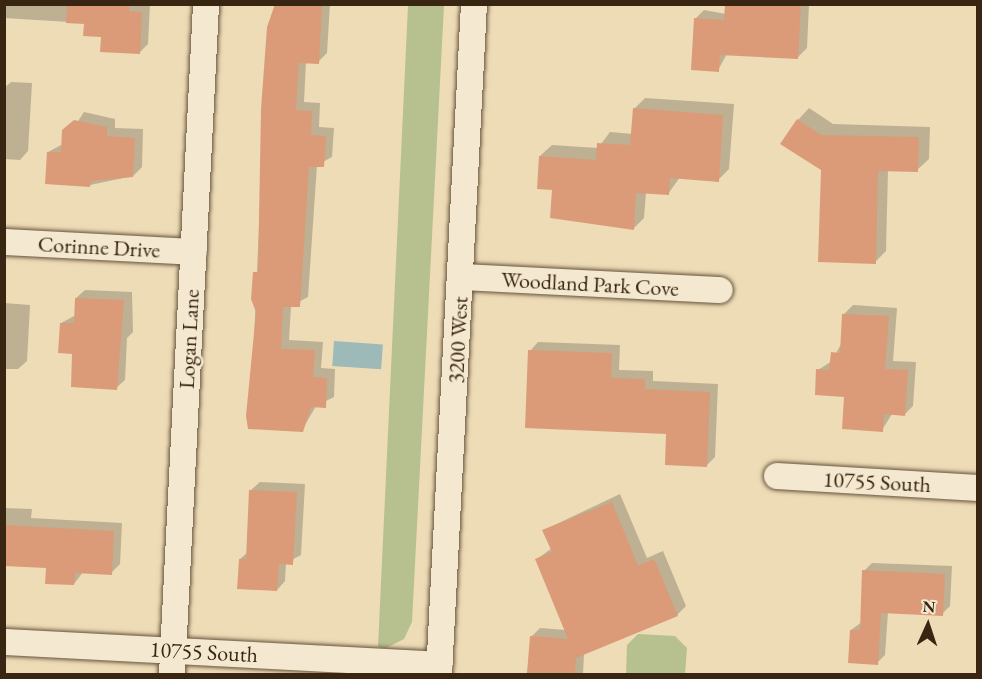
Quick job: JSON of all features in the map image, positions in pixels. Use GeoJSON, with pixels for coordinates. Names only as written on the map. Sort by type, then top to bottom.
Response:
{"type":"FeatureCollection","features":[{"type":"Feature","properties":{"kind":"street","name":"Logan Lane"},"geometry":{"type":"LineString","coordinates":[[173,663],[206,4]]}},
{"type":"Feature","properties":{"kind":"street","name":"3200 West"},"geometry":{"type":"LineString","coordinates":[[439,670],[474,4]]}},
{"type":"Feature","properties":{"kind":"street","name":"Corinne Drive"},"geometry":{"type":"LineString","coordinates":[[4,242],[194,252]]}},
{"type":"Feature","properties":{"kind":"street","name":"Woodland Park Cove"},"geometry":{"type":"LineString","coordinates":[[461,278],[720,290]]}},
{"type":"Feature","properties":{"kind":"street","name":"10755 South"},"geometry":{"type":"LineString","coordinates":[[777,476],[978,488]]}},
{"type":"Feature","properties":{"kind":"street","name":"10755 South"},"geometry":{"type":"LineString","coordinates":[[4,642],[173,663],[439,670]]}},
{"type":"Feature","properties":{"kind":"green space"},"geometry":{"type":"Polygon","coordinates":[[[408,5],[444,5],[412,622],[404,639],[386,648],[378,647],[408,5]]]}},
{"type":"Feature","properties":{"kind":"green space"},"geometry":{"type":"Polygon","coordinates":[[[638,634],[675,636],[687,648],[685,674],[626,674],[627,645],[638,634]]]}},
{"type":"Feature","properties":{"kind":"water"},"geometry":{"type":"Polygon","coordinates":[[[334,341],[383,344],[381,369],[332,366],[334,341]]]}},
{"type":"Feature","properties":{"kind":"building"},"geometry":{"type":"Polygon","coordinates":[[[67,4],[129,4],[129,11],[142,12],[140,54],[100,52],[101,37],[83,36],[84,24],[66,23],[67,4]]]}},
{"type":"Feature","properties":{"kind":"building"},"geometry":{"type":"Polygon","coordinates":[[[275,4],[322,4],[319,64],[299,63],[296,110],[312,111],[311,135],[326,136],[324,167],[309,167],[300,307],[283,307],[281,349],[315,350],[313,377],[327,378],[326,408],[311,407],[303,432],[248,429],[246,416],[256,312],[251,299],[253,272],[258,272],[261,109],[267,27],[275,4]]]}},
{"type":"Feature","properties":{"kind":"building"},"geometry":{"type":"Polygon","coordinates":[[[725,4],[801,5],[798,59],[720,55],[719,72],[691,70],[694,18],[724,20],[725,4]]]}},
{"type":"Feature","properties":{"kind":"building"},"geometry":{"type":"Polygon","coordinates":[[[633,108],[723,115],[719,182],[670,178],[669,195],[636,193],[634,230],[550,218],[552,190],[537,189],[539,156],[596,160],[597,143],[630,145],[633,108]]]}},
{"type":"Feature","properties":{"kind":"building"},"geometry":{"type":"Polygon","coordinates":[[[797,119],[821,135],[919,137],[918,172],[878,171],[876,264],[818,262],[821,170],[780,144],[797,119]]]}},
{"type":"Feature","properties":{"kind":"building"},"geometry":{"type":"Polygon","coordinates":[[[74,120],[107,127],[107,136],[135,138],[133,177],[91,181],[90,187],[45,184],[47,152],[61,152],[62,130],[74,120]]]}},
{"type":"Feature","properties":{"kind":"building"},"geometry":{"type":"Polygon","coordinates":[[[75,298],[124,300],[117,390],[71,387],[72,354],[58,353],[60,323],[74,323],[75,298]]]}},
{"type":"Feature","properties":{"kind":"building"},"geometry":{"type":"Polygon","coordinates":[[[842,314],[889,316],[885,369],[908,370],[905,416],[884,414],[883,432],[842,429],[844,397],[815,395],[816,369],[829,370],[831,352],[840,353],[842,314]]]}},
{"type":"Feature","properties":{"kind":"building"},"geometry":{"type":"Polygon","coordinates":[[[528,350],[612,353],[611,378],[645,379],[645,389],[710,392],[707,467],[665,465],[666,434],[525,428],[528,350]]]}},
{"type":"Feature","properties":{"kind":"building"},"geometry":{"type":"Polygon","coordinates":[[[249,490],[297,492],[293,565],[279,564],[277,591],[237,589],[239,559],[246,559],[249,490]]]}},
{"type":"Feature","properties":{"kind":"building"},"geometry":{"type":"Polygon","coordinates":[[[612,502],[638,566],[654,559],[678,616],[576,658],[575,675],[527,674],[530,636],[568,639],[535,559],[552,552],[542,530],[612,502]]]}},
{"type":"Feature","properties":{"kind":"building"},"geometry":{"type":"Polygon","coordinates":[[[4,525],[114,531],[112,575],[75,573],[74,585],[45,584],[46,568],[4,566],[4,525]]]}},
{"type":"Feature","properties":{"kind":"building"},"geometry":{"type":"Polygon","coordinates":[[[862,570],[945,574],[943,616],[881,613],[878,665],[848,663],[850,630],[860,630],[862,570]]]}}]}
